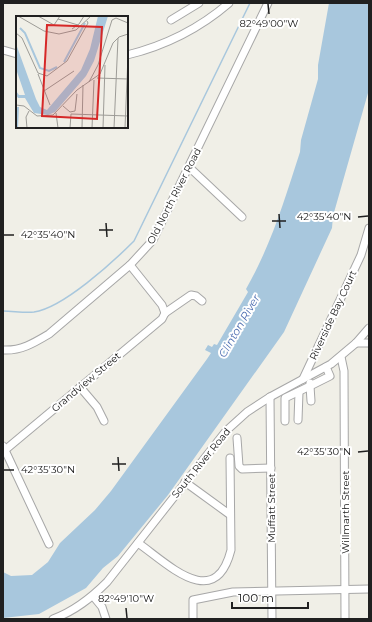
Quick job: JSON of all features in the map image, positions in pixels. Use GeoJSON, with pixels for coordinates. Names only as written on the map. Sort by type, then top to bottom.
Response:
{"type":"FeatureCollection","features":[{"type":"Feature","properties":{"kind":"street"},"geometry":{"type":"LineString","coordinates":[[171,20],[199,3]]}},
{"type":"Feature","properties":{"kind":"street"},"geometry":{"type":"LineString","coordinates":[[128,55],[158,45],[182,34],[211,17],[228,3]]}},
{"type":"Feature","properties":{"kind":"street","name":"Old North River Road"},"geometry":{"type":"LineString","coordinates":[[3,350],[19,349],[34,343],[49,334],[130,265],[153,240],[268,3]]}},
{"type":"Feature","properties":{"kind":"street"},"geometry":{"type":"LineString","coordinates":[[3,50],[16,54]]}},
{"type":"Feature","properties":{"kind":"street"},"geometry":{"type":"LineString","coordinates":[[189,167],[242,217]]}},
{"type":"Feature","properties":{"kind":"street","name":"Riverside Bay Court"},"geometry":{"type":"LineString","coordinates":[[306,378],[361,255],[369,228]]}},
{"type":"Feature","properties":{"kind":"street"},"geometry":{"type":"LineString","coordinates":[[130,265],[162,305],[165,312]]}},
{"type":"Feature","properties":{"kind":"street","name":"Grandview Street"},"geometry":{"type":"LineString","coordinates":[[4,448],[162,319],[165,312],[191,295],[196,296],[202,301]]}},
{"type":"Feature","properties":{"kind":"street","name":"South River Road"},"geometry":{"type":"LineString","coordinates":[[54,619],[75,609],[93,596],[107,582],[226,431],[247,412],[270,397],[326,367],[341,357],[369,328]]}},
{"type":"Feature","properties":{"kind":"street"},"geometry":{"type":"LineString","coordinates":[[356,343],[369,343]]}},
{"type":"Feature","properties":{"kind":"street","name":"Willmarth Street"},"geometry":{"type":"LineString","coordinates":[[341,357],[344,371],[345,619]]}},
{"type":"Feature","properties":{"kind":"street"},"geometry":{"type":"LineString","coordinates":[[285,421],[285,398],[330,376],[326,367]]}},
{"type":"Feature","properties":{"kind":"street"},"geometry":{"type":"LineString","coordinates":[[306,378],[310,386],[311,401]]}},
{"type":"Feature","properties":{"kind":"street"},"geometry":{"type":"LineString","coordinates":[[80,387],[97,407],[104,421]]}},
{"type":"Feature","properties":{"kind":"street"},"geometry":{"type":"LineString","coordinates":[[298,420],[299,392]]}},
{"type":"Feature","properties":{"kind":"street","name":"Muffatt Street"},"geometry":{"type":"LineString","coordinates":[[270,397],[272,619]]}},
{"type":"Feature","properties":{"kind":"street"},"geometry":{"type":"LineString","coordinates":[[237,438],[239,466],[242,469],[271,468]]}},
{"type":"Feature","properties":{"kind":"street"},"geometry":{"type":"LineString","coordinates":[[4,448],[49,544]]}},
{"type":"Feature","properties":{"kind":"street"},"geometry":{"type":"LineString","coordinates":[[138,543],[185,577],[201,581],[210,579],[220,574],[227,565],[231,550],[229,514],[230,458]]}},
{"type":"Feature","properties":{"kind":"street"},"geometry":{"type":"LineString","coordinates":[[185,482],[229,514]]}},
{"type":"Feature","properties":{"kind":"street"},"geometry":{"type":"LineString","coordinates":[[193,619],[193,600],[233,592],[369,589]]}},
{"type":"Feature","properties":{"kind":"street"},"geometry":{"type":"LineString","coordinates":[[93,596],[102,607],[106,619]]}},
{"type":"Feature","properties":{"kind":"water","name":"Clinton River"},"geometry":{"type":"Polygon","coordinates":[[[329,3],[369,3],[368,93],[333,216],[332,228],[284,332],[168,495],[118,556],[103,568],[86,588],[39,614],[3,618],[3,572],[11,576],[32,575],[48,562],[60,543],[95,510],[111,491],[207,359],[211,353],[205,350],[208,345],[212,347],[214,344],[217,345],[248,292],[246,289],[270,238],[283,205],[300,152],[301,140],[318,79],[318,65],[329,3]]]}},
{"type":"Feature","properties":{"kind":"waterway"},"geometry":{"type":"LineString","coordinates":[[3,311],[34,312],[46,309],[87,283],[134,241],[250,3]]}}]}
